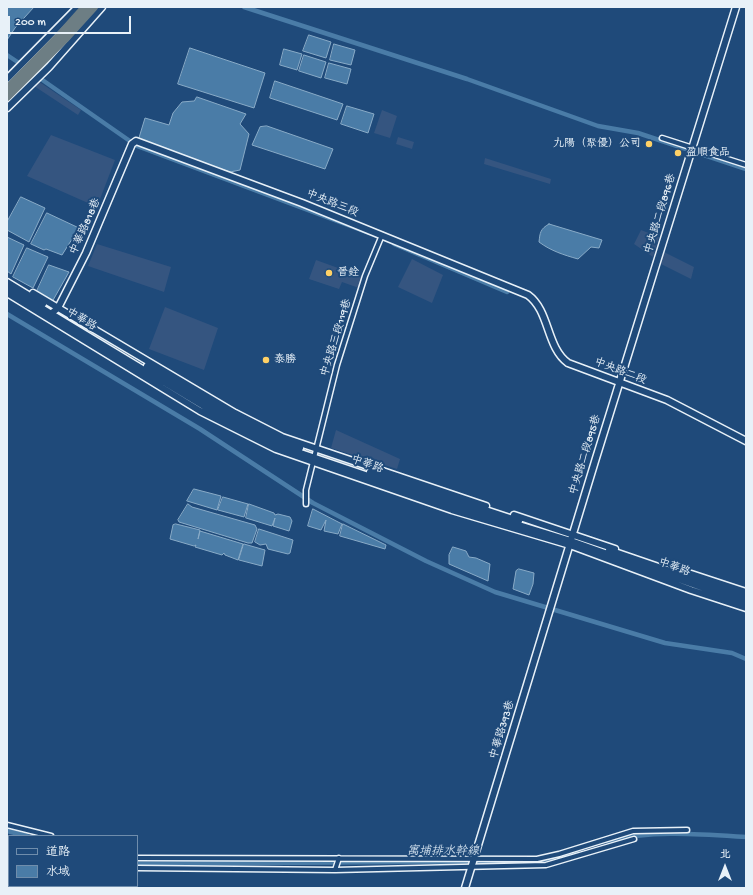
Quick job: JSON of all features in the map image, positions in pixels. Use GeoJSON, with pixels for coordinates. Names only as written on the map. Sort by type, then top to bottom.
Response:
{"type":"FeatureCollection","features":[{"type":"Feature","properties":{"kind":"highway"},"geometry":{"type":"LineString","coordinates":[[7,89],[85,7]]}},
{"type":"Feature","properties":{"kind":"highway"},"geometry":{"type":"LineString","coordinates":[[7,97],[66,39],[94,7]]}},
{"type":"Feature","properties":{"kind":"main road"},"geometry":{"type":"LineString","coordinates":[[7,79],[78,7]]}},
{"type":"Feature","properties":{"kind":"main road"},"geometry":{"type":"LineString","coordinates":[[7,108],[48,67],[102,7]]}},
{"type":"Feature","properties":{"kind":"main road","name":"中央路二段896巷"},"geometry":{"type":"LineString","coordinates":[[619,382],[736,7]]}},
{"type":"Feature","properties":{"kind":"main road","name":"中央路三段"},"geometry":{"type":"LineString","coordinates":[[136,141],[382,235],[518,291]]}},
{"type":"Feature","properties":{"kind":"main road","name":"中華路818巷"},"geometry":{"type":"LineString","coordinates":[[52,312],[86,253],[132,144],[136,141]]}},
{"type":"Feature","properties":{"kind":"main road","name":"中華路"},"geometry":{"type":"LineString","coordinates":[[7,278],[52,312]]}},
{"type":"Feature","properties":{"kind":"main road","name":"中華路"},"geometry":{"type":"LineString","coordinates":[[7,282],[228,426],[276,449],[316,456],[746,597]]}},
{"type":"Feature","properties":{"kind":"main road","name":"中華路"},"geometry":{"type":"LineString","coordinates":[[7,287],[316,456],[452,510],[572,539],[746,592]]}},
{"type":"Feature","properties":{"kind":"main road","name":"中央路二段"},"geometry":{"type":"LineString","coordinates":[[518,291],[528,295],[537,304],[559,353],[565,361],[667,400],[746,441]]}},
{"type":"Feature","properties":{"kind":"main road","name":"中華路"},"geometry":{"type":"LineString","coordinates":[[7,293],[52,312]]}},
{"type":"Feature","properties":{"kind":"main road","name":"中央路二段895巷"},"geometry":{"type":"LineString","coordinates":[[572,539],[619,382]]}},
{"type":"Feature","properties":{"kind":"main road","name":"中華路"},"geometry":{"type":"LineString","coordinates":[[572,539],[746,603]]}},
{"type":"Feature","properties":{"kind":"main road","name":"中華路"},"geometry":{"type":"LineString","coordinates":[[572,539],[691,590],[746,608]]}},
{"type":"Feature","properties":{"kind":"main road","name":"中華路393巷"},"geometry":{"type":"LineString","coordinates":[[465,888],[550,606],[572,539]]}},
{"type":"Feature","properties":{"kind":"street"},"geometry":{"type":"LineString","coordinates":[[662,138],[746,165]]}},
{"type":"Feature","properties":{"kind":"street","name":"中央路三段119巷"},"geometry":{"type":"LineString","coordinates":[[306,504],[307,494],[337,365],[365,276],[382,235]]}},
{"type":"Feature","properties":{"kind":"street"},"geometry":{"type":"LineString","coordinates":[[7,825],[47,835]]}},
{"type":"Feature","properties":{"kind":"street"},"geometry":{"type":"LineString","coordinates":[[138,858],[536,858],[559,854],[633,832],[687,830]]}},
{"type":"Feature","properties":{"kind":"street"},"geometry":{"type":"LineString","coordinates":[[138,868],[335,870],[546,865],[634,839]]}},
{"type":"Feature","properties":{"kind":"street"},"geometry":{"type":"LineString","coordinates":[[335,870],[339,858]]}},
{"type":"Feature","properties":{"kind":"shaded area"},"geometry":{"type":"Polygon","coordinates":[[[38,81],[81,110],[78,115],[34,86],[38,81]]]}},
{"type":"Feature","properties":{"kind":"shaded area"},"geometry":{"type":"Polygon","coordinates":[[[382,110],[397,116],[390,138],[374,133],[382,110]]]}},
{"type":"Feature","properties":{"kind":"shaded area"},"geometry":{"type":"Polygon","coordinates":[[[51,135],[115,160],[97,207],[27,176],[51,135]]]}},
{"type":"Feature","properties":{"kind":"shaded area"},"geometry":{"type":"Polygon","coordinates":[[[398,137],[414,142],[412,149],[396,144],[398,137]]]}},
{"type":"Feature","properties":{"kind":"shaded area"},"geometry":{"type":"Polygon","coordinates":[[[485,158],[551,179],[550,184],[484,164],[485,158]]]}},
{"type":"Feature","properties":{"kind":"shaded area"},"geometry":{"type":"Polygon","coordinates":[[[641,230],[659,237],[653,257],[634,244],[641,230]]]}},
{"type":"Feature","properties":{"kind":"shaded area"},"geometry":{"type":"Polygon","coordinates":[[[97,244],[171,267],[164,292],[88,266],[97,244]]]}},
{"type":"Feature","properties":{"kind":"shaded area"},"geometry":{"type":"Polygon","coordinates":[[[664,252],[694,267],[691,279],[661,264],[664,252]]]}},
{"type":"Feature","properties":{"kind":"shaded area"},"geometry":{"type":"Polygon","coordinates":[[[412,259],[443,275],[432,303],[398,287],[412,259]]]}},
{"type":"Feature","properties":{"kind":"shaded area","name":"晉銓"},"geometry":{"type":"Polygon","coordinates":[[[316,260],[363,277],[359,288],[342,282],[339,289],[309,279],[316,260]]]}},
{"type":"Feature","properties":{"kind":"shaded area"},"geometry":{"type":"Polygon","coordinates":[[[165,307],[218,328],[204,370],[149,349],[165,307]]]}},
{"type":"Feature","properties":{"kind":"shaded area"},"geometry":{"type":"Polygon","coordinates":[[[336,430],[400,459],[397,469],[331,448],[336,430]]]}},
{"type":"Feature","properties":{"kind":"water"},"geometry":{"type":"Polygon","coordinates":[[[7,7],[34,7],[15,28],[7,40],[7,7]]]}},
{"type":"Feature","properties":{"kind":"water"},"geometry":{"type":"Polygon","coordinates":[[[309,35],[331,42],[326,58],[303,51],[309,35]]]}},
{"type":"Feature","properties":{"kind":"water"},"geometry":{"type":"Polygon","coordinates":[[[334,44],[355,50],[351,65],[330,60],[334,44]]]}},
{"type":"Feature","properties":{"kind":"water"},"geometry":{"type":"Polygon","coordinates":[[[190,48],[265,73],[254,108],[178,84],[190,48]]]}},
{"type":"Feature","properties":{"kind":"water"},"geometry":{"type":"Polygon","coordinates":[[[284,49],[302,54],[297,70],[280,65],[284,49]]]}},
{"type":"Feature","properties":{"kind":"water"},"geometry":{"type":"Polygon","coordinates":[[[304,55],[326,62],[321,78],[299,71],[304,55]]]}},
{"type":"Feature","properties":{"kind":"water"},"geometry":{"type":"Polygon","coordinates":[[[329,63],[351,69],[347,84],[325,78],[329,63]]]}},
{"type":"Feature","properties":{"kind":"water"},"geometry":{"type":"Polygon","coordinates":[[[275,81],[343,104],[337,120],[270,98],[275,81]]]}},
{"type":"Feature","properties":{"kind":"water"},"geometry":{"type":"Polygon","coordinates":[[[197,97],[246,114],[240,124],[249,134],[240,170],[230,172],[138,141],[145,118],[169,125],[173,113],[182,102],[194,101],[197,97]]]}},
{"type":"Feature","properties":{"kind":"water"},"geometry":{"type":"Polygon","coordinates":[[[347,106],[374,114],[368,133],[341,124],[347,106]]]}},
{"type":"Feature","properties":{"kind":"water"},"geometry":{"type":"Polygon","coordinates":[[[267,126],[333,149],[325,169],[252,145],[260,127],[267,126]]]}},
{"type":"Feature","properties":{"kind":"water"},"geometry":{"type":"Polygon","coordinates":[[[21,197],[45,208],[29,242],[7,230],[7,222],[21,197]]]}},
{"type":"Feature","properties":{"kind":"water"},"geometry":{"type":"Polygon","coordinates":[[[47,213],[79,228],[62,255],[46,249],[44,250],[31,244],[47,213]]]}},
{"type":"Feature","properties":{"kind":"water"},"geometry":{"type":"Polygon","coordinates":[[[549,224],[602,240],[599,248],[591,247],[578,259],[553,250],[539,242],[541,232],[549,224]]]}},
{"type":"Feature","properties":{"kind":"water"},"geometry":{"type":"Polygon","coordinates":[[[7,237],[24,245],[11,274],[7,271],[7,237]]]}},
{"type":"Feature","properties":{"kind":"water"},"geometry":{"type":"Polygon","coordinates":[[[27,248],[48,257],[33,288],[13,277],[27,248]]]}},
{"type":"Feature","properties":{"kind":"water"},"geometry":{"type":"Polygon","coordinates":[[[49,265],[69,272],[52,302],[37,291],[49,265]]]}},
{"type":"Feature","properties":{"kind":"water"},"geometry":{"type":"Polygon","coordinates":[[[194,489],[221,496],[217,510],[187,501],[194,489]]]}},
{"type":"Feature","properties":{"kind":"water"},"geometry":{"type":"Polygon","coordinates":[[[223,497],[248,504],[244,517],[218,510],[223,497]]]}},
{"type":"Feature","properties":{"kind":"water"},"geometry":{"type":"Polygon","coordinates":[[[188,504],[192,507],[255,525],[257,529],[252,543],[179,522],[178,520],[188,504]]]}},
{"type":"Feature","properties":{"kind":"water"},"geometry":{"type":"Polygon","coordinates":[[[249,504],[274,513],[275,515],[278,514],[290,517],[292,521],[289,531],[273,526],[275,518],[272,526],[246,518],[249,504]]]}},
{"type":"Feature","properties":{"kind":"water"},"geometry":{"type":"Polygon","coordinates":[[[313,509],[342,524],[338,534],[324,531],[326,520],[321,530],[308,526],[313,509]]]}},
{"type":"Feature","properties":{"kind":"water"},"geometry":{"type":"Polygon","coordinates":[[[176,524],[200,530],[198,539],[200,531],[243,544],[238,560],[225,555],[224,553],[222,555],[195,547],[196,545],[194,546],[170,539],[173,525],[176,524]]]}},
{"type":"Feature","properties":{"kind":"water"},"geometry":{"type":"Polygon","coordinates":[[[343,524],[386,545],[385,549],[340,536],[343,524]]]}},
{"type":"Feature","properties":{"kind":"water"},"geometry":{"type":"Polygon","coordinates":[[[259,529],[293,540],[290,553],[288,554],[268,549],[266,544],[260,545],[255,542],[259,529]]]}},
{"type":"Feature","properties":{"kind":"water"},"geometry":{"type":"Polygon","coordinates":[[[244,544],[265,550],[262,566],[239,560],[244,544]]]}},
{"type":"Feature","properties":{"kind":"water"},"geometry":{"type":"Polygon","coordinates":[[[453,547],[466,551],[469,557],[476,558],[490,564],[488,581],[449,564],[449,555],[453,547]]]}},
{"type":"Feature","properties":{"kind":"water"},"geometry":{"type":"Polygon","coordinates":[[[519,569],[534,573],[533,584],[529,595],[513,589],[516,571],[519,569]]]}},
{"type":"Feature","properties":{"kind":"waterway"},"geometry":{"type":"LineString","coordinates":[[244,7],[467,79],[598,126],[638,133],[746,169]]}},
{"type":"Feature","properties":{"kind":"waterway"},"geometry":{"type":"LineString","coordinates":[[7,55],[19,63]]}},
{"type":"Feature","properties":{"kind":"waterway"},"geometry":{"type":"LineString","coordinates":[[41,79],[137,146],[369,233]]}},
{"type":"Feature","properties":{"kind":"waterway"},"geometry":{"type":"LineString","coordinates":[[394,244],[507,292]]}},
{"type":"Feature","properties":{"kind":"waterway"},"geometry":{"type":"LineString","coordinates":[[7,314],[200,429],[313,503],[426,561],[495,592],[665,643],[732,653],[746,659]]}},
{"type":"Feature","properties":{"kind":"waterway","name":"寓埔排水幹線"},"geometry":{"type":"LineString","coordinates":[[7,831],[23,835]]}},
{"type":"Feature","properties":{"kind":"waterway","name":"寓埔排水幹線"},"geometry":{"type":"LineString","coordinates":[[606,841],[641,835],[659,834],[746,837]]}},
{"type":"Feature","properties":{"kind":"waterway","name":"寓埔排水幹線"},"geometry":{"type":"LineString","coordinates":[[138,864],[529,861],[550,859],[577,851]]}},
{"type":"Feature","properties":{"kind":"place","name":"九陽（聚優）公司"},"geometry":{"type":"Point","coordinates":[649,144]}},
{"type":"Feature","properties":{"kind":"place","name":"盈順食品"},"geometry":{"type":"Point","coordinates":[678,153]}},
{"type":"Feature","properties":{"kind":"place","name":"晉銓"},"geometry":{"type":"Point","coordinates":[329,273]}},
{"type":"Feature","properties":{"kind":"place","name":"泰勝"},"geometry":{"type":"Point","coordinates":[266,360]}}]}
